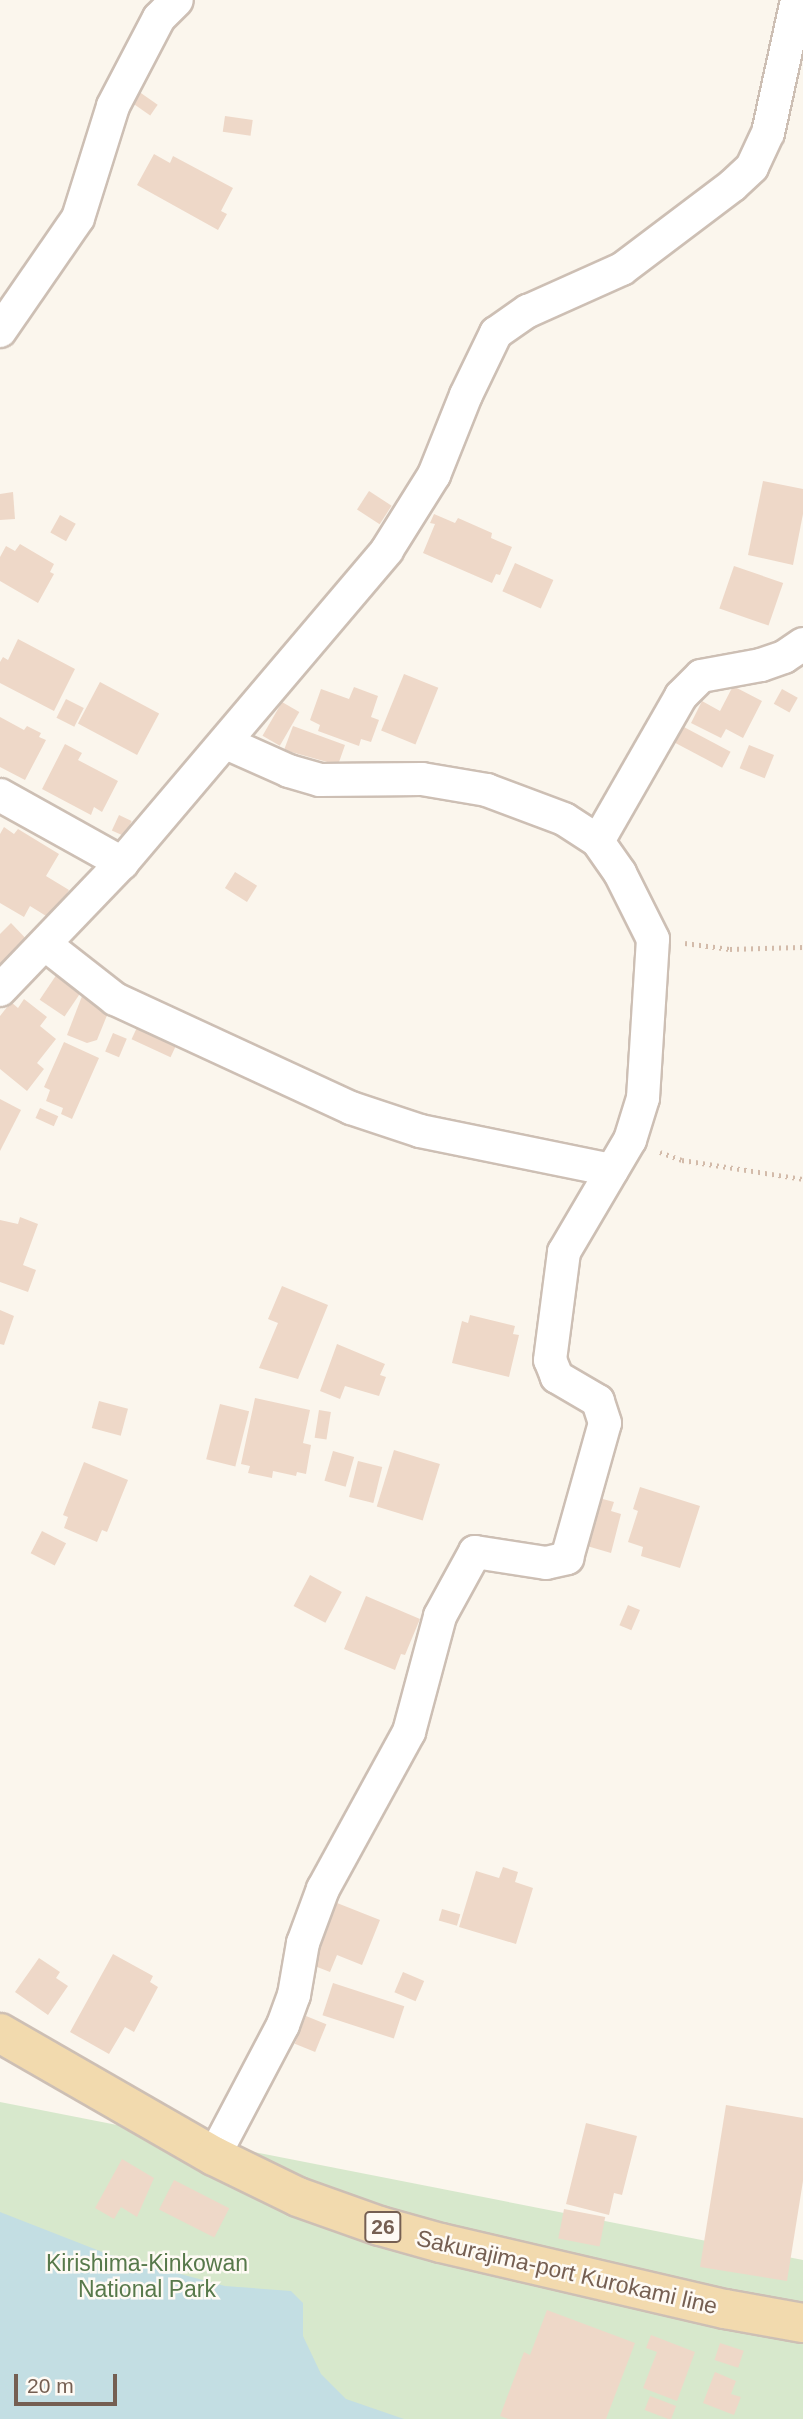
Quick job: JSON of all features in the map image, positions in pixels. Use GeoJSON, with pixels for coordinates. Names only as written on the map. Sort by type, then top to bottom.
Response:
{"type":"FeatureCollection","features":[{"type":"Feature","properties":{"kind":"main road","name":"Sakurajima-port Kurokami line"},"geometry":{"type":"LineString","coordinates":[[0,2033],[214,2156],[298,2197],[380,2226],[725,2309],[803,2323]]}},
{"type":"Feature","properties":{"kind":"street"},"geometry":{"type":"LineString","coordinates":[[0,331],[78,218],[113,106],[159,18],[177,0]]}},
{"type":"Feature","properties":{"kind":"street"},"geometry":{"type":"LineString","coordinates":[[0,990],[46,946],[122,863],[226,744],[387,550],[434,475],[466,395],[496,333],[528,312],[622,269],[752,167],[768,133],[797,0]]}},
{"type":"Feature","properties":{"kind":"street"},"geometry":{"type":"LineString","coordinates":[[598,841],[681,696],[701,676],[784,657],[803,644]]}},
{"type":"Feature","properties":{"kind":"street"},"geometry":{"type":"LineString","coordinates":[[214,2156],[283,2025],[294,1995],[303,1943],[323,1889],[410,1732],[440,1616],[475,1552],[546,1563],[568,1558],[605,1423],[598,1401],[556,1377],[550,1360],[565,1252],[630,1140],[643,1098],[653,939],[621,873],[598,841],[564,819],[487,790],[422,779],[320,780],[289,771],[226,744]]}},
{"type":"Feature","properties":{"kind":"street"},"geometry":{"type":"LineString","coordinates":[[0,795],[122,863]]}},
{"type":"Feature","properties":{"kind":"street"},"geometry":{"type":"LineString","coordinates":[[46,946],[115,999],[351,1108],[420,1131],[612,1170]]}},
{"type":"Feature","properties":{"kind":"path"},"geometry":{"type":"LineString","coordinates":[[653,939],[730,949],[803,947]]}},
{"type":"Feature","properties":{"kind":"path"},"geometry":{"type":"LineString","coordinates":[[630,1140],[682,1160],[803,1179]]}},
{"type":"Feature","properties":{"kind":"green space","name":"Kirishima-Kinkowan National Park"},"geometry":{"type":"Polygon","coordinates":[[[0,2102],[803,2260],[803,2419],[0,2419],[0,2102]]]}},
{"type":"Feature","properties":{"kind":"water"},"geometry":{"type":"Polygon","coordinates":[[[0,2212],[110,2255],[225,2286],[291,2291],[303,2303],[303,2336],[321,2374],[346,2399],[404,2419],[0,2419],[0,2212]]]}},
{"type":"Feature","properties":{"kind":"building"},"geometry":{"type":"Polygon","coordinates":[[[138,91],[158,105],[150,115],[131,102],[138,91]]]}},
{"type":"Feature","properties":{"kind":"building"},"geometry":{"type":"Polygon","coordinates":[[[225,116],[253,120],[251,136],[223,132],[225,116]]]}},
{"type":"Feature","properties":{"kind":"building"},"geometry":{"type":"Polygon","coordinates":[[[154,154],[170,163],[173,156],[233,188],[221,211],[227,214],[218,230],[137,185],[154,154]]]}},
{"type":"Feature","properties":{"kind":"building"},"geometry":{"type":"Polygon","coordinates":[[[763,481],[803,489],[803,514],[793,565],[748,555],[763,481]]]}},
{"type":"Feature","properties":{"kind":"building"},"geometry":{"type":"Polygon","coordinates":[[[369,491],[392,506],[380,524],[357,509],[369,491]]]}},
{"type":"Feature","properties":{"kind":"building"},"geometry":{"type":"Polygon","coordinates":[[[13,492],[15,519],[0,520],[0,494],[13,492]]]}},
{"type":"Feature","properties":{"kind":"building"},"geometry":{"type":"Polygon","coordinates":[[[434,514],[455,523],[458,518],[492,533],[491,538],[512,547],[500,575],[496,574],[492,583],[423,553],[435,524],[430,523],[434,514]]]}},
{"type":"Feature","properties":{"kind":"building"},"geometry":{"type":"Polygon","coordinates":[[[60,515],[76,524],[66,541],[50,532],[60,515]]]}},
{"type":"Feature","properties":{"kind":"building"},"geometry":{"type":"Polygon","coordinates":[[[20,544],[54,564],[50,572],[54,574],[38,603],[0,581],[0,557],[6,546],[15,551],[20,544]]]}},
{"type":"Feature","properties":{"kind":"building"},"geometry":{"type":"Polygon","coordinates":[[[515,563],[553,580],[541,608],[502,591],[515,563]]]}},
{"type":"Feature","properties":{"kind":"building"},"geometry":{"type":"Polygon","coordinates":[[[734,566],[783,583],[769,625],[719,609],[734,566]]]}},
{"type":"Feature","properties":{"kind":"building"},"geometry":{"type":"Polygon","coordinates":[[[18,639],[75,669],[54,711],[0,683],[0,662],[3,657],[8,660],[18,639]]]}},
{"type":"Feature","properties":{"kind":"building"},"geometry":{"type":"Polygon","coordinates":[[[404,674],[438,688],[415,744],[381,731],[404,674]]]}},
{"type":"Feature","properties":{"kind":"building"},"geometry":{"type":"Polygon","coordinates":[[[100,682],[159,713],[137,755],[78,723],[100,682]]]}},
{"type":"Feature","properties":{"kind":"building"},"geometry":{"type":"Polygon","coordinates":[[[733,686],[762,701],[743,738],[726,729],[721,738],[691,723],[702,701],[720,711],[733,686]]]}},
{"type":"Feature","properties":{"kind":"building"},"geometry":{"type":"Polygon","coordinates":[[[354,687],[378,696],[371,717],[379,720],[371,742],[361,739],[359,746],[318,731],[320,725],[310,720],[321,689],[349,699],[354,687]]]}},
{"type":"Feature","properties":{"kind":"building"},"geometry":{"type":"Polygon","coordinates":[[[782,689],[798,698],[790,713],[774,704],[782,689]]]}},
{"type":"Feature","properties":{"kind":"building"},"geometry":{"type":"Polygon","coordinates":[[[66,699],[84,708],[74,727],[56,718],[66,699]]]}},
{"type":"Feature","properties":{"kind":"building"},"geometry":{"type":"Polygon","coordinates":[[[282,702],[299,712],[280,746],[262,736],[282,702]]]}},
{"type":"Feature","properties":{"kind":"building"},"geometry":{"type":"Polygon","coordinates":[[[0,717],[24,730],[27,726],[41,733],[39,737],[46,740],[25,780],[0,767],[0,717]]]}},
{"type":"Feature","properties":{"kind":"building"},"geometry":{"type":"Polygon","coordinates":[[[293,726],[345,745],[338,765],[284,750],[293,726]]]}},
{"type":"Feature","properties":{"kind":"building"},"geometry":{"type":"Polygon","coordinates":[[[682,726],[731,752],[722,768],[674,742],[682,726]]]}},
{"type":"Feature","properties":{"kind":"building"},"geometry":{"type":"Polygon","coordinates":[[[65,744],[82,753],[78,760],[118,781],[102,812],[94,807],[91,815],[42,789],[65,744]]]}},
{"type":"Feature","properties":{"kind":"building"},"geometry":{"type":"Polygon","coordinates":[[[749,745],[774,755],[765,778],[740,768],[749,745]]]}},
{"type":"Feature","properties":{"kind":"building"},"geometry":{"type":"Polygon","coordinates":[[[119,815],[132,821],[125,836],[112,830],[119,815]]]}},
{"type":"Feature","properties":{"kind":"building"},"geometry":{"type":"Polygon","coordinates":[[[4,827],[14,834],[18,829],[59,854],[46,876],[69,890],[51,919],[30,906],[24,917],[0,903],[0,834],[4,827]]]}},
{"type":"Feature","properties":{"kind":"building"},"geometry":{"type":"Polygon","coordinates":[[[235,872],[257,886],[247,902],[225,888],[235,872]]]}},
{"type":"Feature","properties":{"kind":"building"},"geometry":{"type":"Polygon","coordinates":[[[11,923],[31,944],[0,974],[0,934],[11,923]]]}},
{"type":"Feature","properties":{"kind":"building"},"geometry":{"type":"Polygon","coordinates":[[[57,974],[82,991],[65,1016],[40,1000],[57,974]]]}},
{"type":"Feature","properties":{"kind":"building"},"geometry":{"type":"Polygon","coordinates":[[[84,991],[112,1003],[97,1040],[87,1043],[67,1035],[84,991]]]}},
{"type":"Feature","properties":{"kind":"building"},"geometry":{"type":"Polygon","coordinates":[[[24,999],[47,1017],[40,1026],[56,1039],[37,1063],[44,1069],[27,1091],[0,1069],[0,1016],[11,1002],[18,1008],[24,999]]]}},
{"type":"Feature","properties":{"kind":"building"},"geometry":{"type":"Polygon","coordinates":[[[140,1021],[179,1039],[171,1057],[132,1039],[140,1021]]]}},
{"type":"Feature","properties":{"kind":"building"},"geometry":{"type":"Polygon","coordinates":[[[113,1033],[127,1039],[119,1057],[105,1051],[113,1033]]]}},
{"type":"Feature","properties":{"kind":"building"},"geometry":{"type":"Polygon","coordinates":[[[64,1042],[99,1058],[72,1119],[61,1114],[63,1108],[46,1101],[50,1090],[44,1087],[64,1042]]]}},
{"type":"Feature","properties":{"kind":"building"},"geometry":{"type":"Polygon","coordinates":[[[0,1099],[21,1110],[0,1151],[0,1099]]]}},
{"type":"Feature","properties":{"kind":"building"},"geometry":{"type":"Polygon","coordinates":[[[40,1108],[58,1116],[54,1126],[36,1118],[40,1108]]]}},
{"type":"Feature","properties":{"kind":"building"},"geometry":{"type":"Polygon","coordinates":[[[20,1217],[38,1224],[23,1265],[36,1270],[28,1292],[0,1282],[0,1220],[18,1224],[20,1217]]]}},
{"type":"Feature","properties":{"kind":"building"},"geometry":{"type":"Polygon","coordinates":[[[282,1286],[328,1305],[298,1379],[259,1368],[278,1323],[268,1319],[282,1286]]]}},
{"type":"Feature","properties":{"kind":"building"},"geometry":{"type":"Polygon","coordinates":[[[0,1310],[14,1316],[4,1345],[0,1344],[0,1310]]]}},
{"type":"Feature","properties":{"kind":"building"},"geometry":{"type":"Polygon","coordinates":[[[470,1315],[515,1326],[513,1334],[519,1335],[509,1377],[452,1363],[462,1321],[468,1323],[470,1315]]]}},
{"type":"Feature","properties":{"kind":"building"},"geometry":{"type":"Polygon","coordinates":[[[337,1344],[385,1364],[380,1375],[386,1377],[379,1396],[345,1386],[340,1399],[320,1391],[337,1344]]]}},
{"type":"Feature","properties":{"kind":"building"},"geometry":{"type":"Polygon","coordinates":[[[255,1398],[310,1410],[303,1443],[311,1445],[306,1474],[297,1472],[296,1476],[273,1471],[272,1478],[248,1473],[250,1466],[241,1464],[255,1398]]]}},
{"type":"Feature","properties":{"kind":"building"},"geometry":{"type":"Polygon","coordinates":[[[99,1401],[128,1409],[121,1436],[92,1428],[99,1401]]]}},
{"type":"Feature","properties":{"kind":"building"},"geometry":{"type":"Polygon","coordinates":[[[220,1404],[249,1411],[235,1467],[206,1459],[220,1404]]]}},
{"type":"Feature","properties":{"kind":"building"},"geometry":{"type":"Polygon","coordinates":[[[319,1410],[331,1412],[326,1440],[315,1438],[319,1410]]]}},
{"type":"Feature","properties":{"kind":"building"},"geometry":{"type":"Polygon","coordinates":[[[394,1450],[440,1464],[423,1520],[377,1506],[394,1450]]]}},
{"type":"Feature","properties":{"kind":"building"},"geometry":{"type":"Polygon","coordinates":[[[333,1451],[354,1457],[346,1487],[324,1481],[333,1451]]]}},
{"type":"Feature","properties":{"kind":"building"},"geometry":{"type":"Polygon","coordinates":[[[358,1461],[382,1467],[373,1503],[349,1497],[358,1461]]]}},
{"type":"Feature","properties":{"kind":"building"},"geometry":{"type":"Polygon","coordinates":[[[84,1462],[128,1480],[107,1532],[102,1530],[97,1542],[64,1528],[68,1517],[63,1515],[84,1462]]]}},
{"type":"Feature","properties":{"kind":"building"},"geometry":{"type":"Polygon","coordinates":[[[640,1487],[700,1506],[680,1568],[641,1556],[643,1547],[628,1542],[638,1511],[633,1509],[640,1487]]]}},
{"type":"Feature","properties":{"kind":"building"},"geometry":{"type":"Polygon","coordinates":[[[599,1498],[614,1502],[611,1511],[621,1514],[611,1553],[587,1546],[599,1498]]]}},
{"type":"Feature","properties":{"kind":"building"},"geometry":{"type":"Polygon","coordinates":[[[42,1531],[66,1543],[55,1566],[31,1553],[42,1531]]]}},
{"type":"Feature","properties":{"kind":"building"},"geometry":{"type":"Polygon","coordinates":[[[310,1575],[342,1592],[325,1623],[294,1606],[310,1575]]]}},
{"type":"Feature","properties":{"kind":"building"},"geometry":{"type":"Polygon","coordinates":[[[366,1596],[420,1619],[405,1655],[401,1654],[395,1670],[344,1649],[366,1596]]]}},
{"type":"Feature","properties":{"kind":"building"},"geometry":{"type":"Polygon","coordinates":[[[628,1605],[640,1610],[631,1630],[619,1625],[628,1605]]]}},
{"type":"Feature","properties":{"kind":"building"},"geometry":{"type":"Polygon","coordinates":[[[503,1867],[518,1872],[515,1882],[533,1888],[516,1944],[459,1927],[476,1871],[499,1878],[503,1867]]]}},
{"type":"Feature","properties":{"kind":"building"},"geometry":{"type":"Polygon","coordinates":[[[332,1901],[380,1920],[362,1965],[337,1955],[330,1972],[307,1963],[332,1901]]]}},
{"type":"Feature","properties":{"kind":"building"},"geometry":{"type":"Polygon","coordinates":[[[442,1909],[460,1914],[457,1926],[439,1921],[442,1909]]]}},
{"type":"Feature","properties":{"kind":"building"},"geometry":{"type":"Polygon","coordinates":[[[113,1954],[153,1976],[150,1982],[158,1987],[134,2032],[125,2027],[109,2054],[70,2032],[113,1954]]]}},
{"type":"Feature","properties":{"kind":"building"},"geometry":{"type":"Polygon","coordinates":[[[39,1958],[60,1972],[56,1978],[68,1986],[48,2015],[15,1992],[39,1958]]]}},
{"type":"Feature","properties":{"kind":"building"},"geometry":{"type":"Polygon","coordinates":[[[403,1972],[424,1981],[416,2001],[394,1992],[403,1972]]]}},
{"type":"Feature","properties":{"kind":"building"},"geometry":{"type":"Polygon","coordinates":[[[333,1983],[404,2006],[394,2039],[322,2015],[333,1983]]]}},
{"type":"Feature","properties":{"kind":"building"},"geometry":{"type":"Polygon","coordinates":[[[306,2016],[326,2024],[315,2052],[295,2044],[306,2016]]]}},
{"type":"Feature","properties":{"kind":"building"},"geometry":{"type":"Polygon","coordinates":[[[726,2105],[803,2118],[803,2181],[787,2281],[700,2267],[726,2105]]]}},
{"type":"Feature","properties":{"kind":"building"},"geometry":{"type":"Polygon","coordinates":[[[586,2123],[637,2136],[622,2195],[614,2193],[609,2215],[566,2204],[586,2123]]]}},
{"type":"Feature","properties":{"kind":"building"},"geometry":{"type":"Polygon","coordinates":[[[122,2159],[154,2178],[137,2217],[121,2207],[114,2219],[95,2208],[122,2159]]]}},
{"type":"Feature","properties":{"kind":"building"},"geometry":{"type":"Polygon","coordinates":[[[174,2180],[229,2208],[214,2238],[159,2209],[174,2180]]]}},
{"type":"Feature","properties":{"kind":"building"},"geometry":{"type":"Polygon","coordinates":[[[564,2209],[605,2217],[600,2246],[558,2238],[564,2209]]]}},
{"type":"Feature","properties":{"kind":"building"},"geometry":{"type":"Polygon","coordinates":[[[547,2310],[635,2343],[606,2419],[508,2419],[500,2416],[524,2352],[530,2355],[547,2310]]]}},
{"type":"Feature","properties":{"kind":"building"},"geometry":{"type":"Polygon","coordinates":[[[651,2335],[695,2352],[677,2401],[643,2388],[657,2352],[646,2348],[651,2335]]]}},
{"type":"Feature","properties":{"kind":"building"},"geometry":{"type":"Polygon","coordinates":[[[720,2343],[744,2351],[738,2368],[714,2360],[720,2343]]]}},
{"type":"Feature","properties":{"kind":"building"},"geometry":{"type":"Polygon","coordinates":[[[715,2372],[736,2381],[731,2394],[741,2397],[734,2415],[703,2403],[715,2372]]]}},
{"type":"Feature","properties":{"kind":"building"},"geometry":{"type":"Polygon","coordinates":[[[650,2396],[676,2406],[671,2419],[645,2410],[650,2396]]]}}]}
